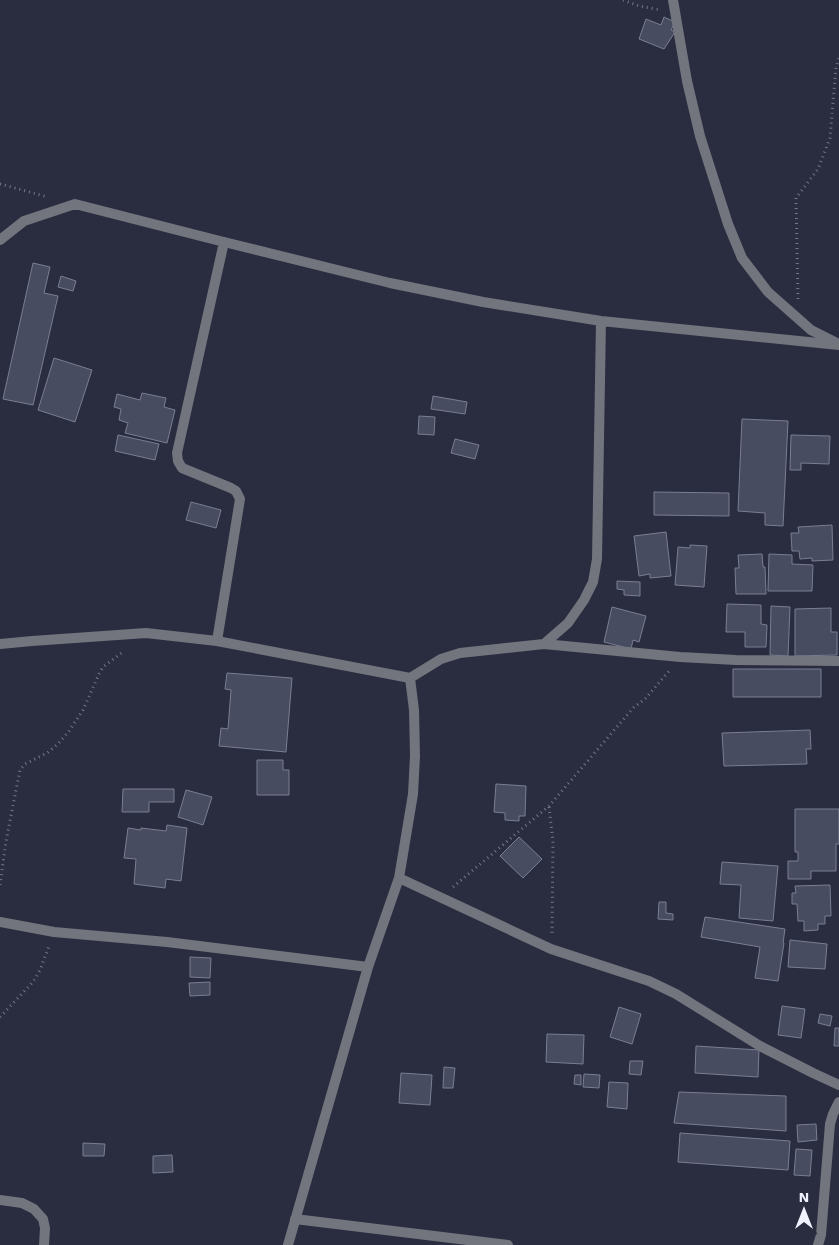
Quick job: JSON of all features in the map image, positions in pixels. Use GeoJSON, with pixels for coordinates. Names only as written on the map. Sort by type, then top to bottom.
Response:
{"type":"FeatureCollection","features":[{"type":"Feature","properties":{"kind":"street"},"geometry":{"type":"LineString","coordinates":[[673,0],[687,80],[700,136],[728,224],[742,258],[768,292],[811,330],[839,344]]}},
{"type":"Feature","properties":{"kind":"street"},"geometry":{"type":"LineString","coordinates":[[0,240],[24,222],[75,204],[390,283],[483,302],[601,321],[839,344]]}},
{"type":"Feature","properties":{"kind":"street"},"geometry":{"type":"LineString","coordinates":[[217,641],[240,499],[232,488],[182,468],[178,461],[177,453],[224,242]]}},
{"type":"Feature","properties":{"kind":"street"},"geometry":{"type":"LineString","coordinates":[[544,644],[568,623],[584,600],[593,582],[598,559],[601,321]]}},
{"type":"Feature","properties":{"kind":"street"},"geometry":{"type":"LineString","coordinates":[[0,644],[146,633],[217,641],[410,678],[441,659],[460,653],[544,644],[680,657],[736,660],[839,661]]}},
{"type":"Feature","properties":{"kind":"street"},"geometry":{"type":"LineString","coordinates":[[288,1245],[368,967],[398,878],[413,794],[415,756],[414,710],[410,678]]}},
{"type":"Feature","properties":{"kind":"street"},"geometry":{"type":"LineString","coordinates":[[398,878],[551,949],[649,982],[676,994],[760,1046],[839,1085]]}},
{"type":"Feature","properties":{"kind":"street"},"geometry":{"type":"LineString","coordinates":[[0,922],[54,932],[168,942],[368,967]]}},
{"type":"Feature","properties":{"kind":"street"},"geometry":{"type":"LineString","coordinates":[[818,1245],[821,1235],[830,1124],[839,1102]]}},
{"type":"Feature","properties":{"kind":"street"},"geometry":{"type":"LineString","coordinates":[[0,1200],[22,1203],[34,1209],[44,1219],[44,1245]]}},
{"type":"Feature","properties":{"kind":"street"},"geometry":{"type":"LineString","coordinates":[[295,1219],[508,1245]]}},
{"type":"Feature","properties":{"kind":"path"},"geometry":{"type":"LineString","coordinates":[[623,0],[676,14]]}},
{"type":"Feature","properties":{"kind":"path"},"geometry":{"type":"LineString","coordinates":[[798,318],[796,198],[818,169],[830,138],[836,67],[839,58]]}},
{"type":"Feature","properties":{"kind":"path"},"geometry":{"type":"LineString","coordinates":[[0,184],[49,197]]}},
{"type":"Feature","properties":{"kind":"path"},"geometry":{"type":"LineString","coordinates":[[0,886],[6,841],[20,770],[26,764],[47,753],[58,744],[83,710],[103,667],[124,650]]}},
{"type":"Feature","properties":{"kind":"path"},"geometry":{"type":"LineString","coordinates":[[442,897],[549,806],[634,707],[680,657]]}},
{"type":"Feature","properties":{"kind":"path"},"geometry":{"type":"LineString","coordinates":[[549,806],[553,841],[554,878],[551,949]]}},
{"type":"Feature","properties":{"kind":"path"},"geometry":{"type":"LineString","coordinates":[[0,1017],[33,982],[40,970],[54,932]]}},
{"type":"Feature","properties":{"kind":"building"},"geometry":{"type":"Polygon","coordinates":[[[664,17],[675,22],[671,30],[675,32],[664,49],[639,39],[646,19],[661,25],[664,17]]]}},
{"type":"Feature","properties":{"kind":"building"},"geometry":{"type":"Polygon","coordinates":[[[33,263],[50,267],[44,293],[58,296],[33,405],[3,399],[33,263]]]}},
{"type":"Feature","properties":{"kind":"building"},"geometry":{"type":"Polygon","coordinates":[[[61,276],[76,281],[73,291],[58,287],[61,276]]]}},
{"type":"Feature","properties":{"kind":"building"},"geometry":{"type":"Polygon","coordinates":[[[54,358],[92,370],[75,422],[38,410],[54,358]]]}},
{"type":"Feature","properties":{"kind":"building"},"geometry":{"type":"Polygon","coordinates":[[[142,393],[166,398],[164,407],[175,410],[167,443],[125,433],[128,423],[119,420],[121,409],[114,407],[117,394],[140,400],[142,393]]]}},
{"type":"Feature","properties":{"kind":"building"},"geometry":{"type":"Polygon","coordinates":[[[433,396],[467,402],[465,414],[431,409],[433,396]]]}},
{"type":"Feature","properties":{"kind":"building"},"geometry":{"type":"Polygon","coordinates":[[[419,416],[435,417],[434,435],[418,434],[419,416]]]}},
{"type":"Feature","properties":{"kind":"building"},"geometry":{"type":"Polygon","coordinates":[[[742,419],[788,421],[783,526],[765,525],[765,513],[738,511],[742,419]]]}},
{"type":"Feature","properties":{"kind":"building"},"geometry":{"type":"Polygon","coordinates":[[[118,435],[159,444],[155,460],[115,451],[118,435]]]}},
{"type":"Feature","properties":{"kind":"building"},"geometry":{"type":"Polygon","coordinates":[[[791,435],[830,436],[829,464],[801,463],[801,470],[790,470],[791,435]]]}},
{"type":"Feature","properties":{"kind":"building"},"geometry":{"type":"Polygon","coordinates":[[[455,439],[479,445],[475,459],[451,453],[455,439]]]}},
{"type":"Feature","properties":{"kind":"building"},"geometry":{"type":"Polygon","coordinates":[[[654,492],[729,493],[729,516],[654,515],[654,492]]]}},
{"type":"Feature","properties":{"kind":"building"},"geometry":{"type":"Polygon","coordinates":[[[191,502],[221,510],[216,528],[186,520],[191,502]]]}},
{"type":"Feature","properties":{"kind":"building"},"geometry":{"type":"Polygon","coordinates":[[[832,525],[833,560],[812,561],[812,558],[800,559],[799,551],[792,551],[791,533],[799,533],[798,527],[832,525]]]}},
{"type":"Feature","properties":{"kind":"building"},"geometry":{"type":"Polygon","coordinates":[[[666,532],[671,576],[650,578],[650,574],[639,576],[634,536],[666,532]]]}},
{"type":"Feature","properties":{"kind":"building"},"geometry":{"type":"Polygon","coordinates":[[[690,545],[707,546],[704,587],[675,585],[678,547],[690,548],[690,545]]]}},
{"type":"Feature","properties":{"kind":"building"},"geometry":{"type":"Polygon","coordinates":[[[762,554],[763,567],[765,567],[766,594],[736,594],[735,568],[739,568],[738,555],[762,554]]]}},
{"type":"Feature","properties":{"kind":"building"},"geometry":{"type":"Polygon","coordinates":[[[769,554],[792,555],[792,564],[813,565],[812,591],[768,591],[769,554]]]}},
{"type":"Feature","properties":{"kind":"building"},"geometry":{"type":"Polygon","coordinates":[[[617,581],[640,582],[640,596],[624,595],[624,590],[617,589],[617,581]]]}},
{"type":"Feature","properties":{"kind":"building"},"geometry":{"type":"Polygon","coordinates":[[[727,604],[761,605],[761,624],[767,625],[766,647],[745,647],[745,632],[726,632],[727,604]]]}},
{"type":"Feature","properties":{"kind":"building"},"geometry":{"type":"Polygon","coordinates":[[[771,606],[790,607],[788,656],[770,655],[771,606]]]}},
{"type":"Feature","properties":{"kind":"building"},"geometry":{"type":"Polygon","coordinates":[[[612,607],[646,616],[639,642],[633,640],[631,649],[604,642],[612,607]]]}},
{"type":"Feature","properties":{"kind":"building"},"geometry":{"type":"Polygon","coordinates":[[[831,608],[831,632],[837,632],[837,655],[795,656],[795,609],[831,608]]]}},
{"type":"Feature","properties":{"kind":"building"},"geometry":{"type":"Polygon","coordinates":[[[733,669],[821,669],[821,697],[733,697],[733,669]]]}},
{"type":"Feature","properties":{"kind":"building"},"geometry":{"type":"Polygon","coordinates":[[[227,673],[292,678],[286,752],[219,746],[221,728],[228,729],[231,690],[225,689],[227,673]]]}},
{"type":"Feature","properties":{"kind":"building"},"geometry":{"type":"Polygon","coordinates":[[[810,730],[811,749],[806,749],[807,764],[724,766],[722,733],[810,730]]]}},
{"type":"Feature","properties":{"kind":"building"},"geometry":{"type":"Polygon","coordinates":[[[257,760],[283,760],[283,770],[289,770],[289,795],[257,795],[257,760]]]}},
{"type":"Feature","properties":{"kind":"building"},"geometry":{"type":"Polygon","coordinates":[[[496,784],[526,786],[525,816],[519,816],[519,821],[505,820],[505,813],[494,812],[496,784]]]}},
{"type":"Feature","properties":{"kind":"building"},"geometry":{"type":"Polygon","coordinates":[[[123,789],[174,789],[174,802],[149,802],[149,812],[122,812],[123,789]]]}},
{"type":"Feature","properties":{"kind":"building"},"geometry":{"type":"Polygon","coordinates":[[[186,790],[212,797],[203,825],[178,817],[186,790]]]}},
{"type":"Feature","properties":{"kind":"building"},"geometry":{"type":"Polygon","coordinates":[[[795,809],[839,809],[839,844],[836,844],[836,871],[811,871],[811,879],[788,879],[788,861],[798,861],[798,852],[795,852],[795,809]]]}},
{"type":"Feature","properties":{"kind":"building"},"geometry":{"type":"Polygon","coordinates":[[[167,825],[187,828],[181,881],[166,879],[165,888],[134,884],[136,859],[124,858],[128,828],[166,831],[167,825]]]}},
{"type":"Feature","properties":{"kind":"building"},"geometry":{"type":"Polygon","coordinates":[[[519,837],[542,859],[523,878],[500,856],[519,837]]]}},
{"type":"Feature","properties":{"kind":"building"},"geometry":{"type":"Polygon","coordinates":[[[722,862],[778,866],[773,921],[739,918],[741,885],[720,884],[722,862]]]}},
{"type":"Feature","properties":{"kind":"building"},"geometry":{"type":"Polygon","coordinates":[[[830,885],[831,916],[825,916],[825,924],[818,924],[818,930],[804,931],[804,921],[798,921],[797,904],[792,904],[792,893],[796,893],[795,886],[830,885]]]}},
{"type":"Feature","properties":{"kind":"building"},"geometry":{"type":"Polygon","coordinates":[[[659,902],[666,902],[666,913],[673,914],[673,920],[658,919],[659,902]]]}},
{"type":"Feature","properties":{"kind":"building"},"geometry":{"type":"Polygon","coordinates":[[[705,917],[785,929],[778,981],[755,978],[760,947],[701,937],[705,917]]]}},
{"type":"Feature","properties":{"kind":"building"},"geometry":{"type":"Polygon","coordinates":[[[790,940],[827,944],[825,969],[788,967],[790,940]]]}},
{"type":"Feature","properties":{"kind":"building"},"geometry":{"type":"Polygon","coordinates":[[[190,957],[211,958],[210,978],[190,977],[190,957]]]}},
{"type":"Feature","properties":{"kind":"building"},"geometry":{"type":"Polygon","coordinates":[[[210,982],[210,995],[190,996],[189,983],[210,982]]]}},
{"type":"Feature","properties":{"kind":"building"},"geometry":{"type":"Polygon","coordinates":[[[782,1006],[805,1009],[801,1038],[778,1035],[782,1006]]]}},
{"type":"Feature","properties":{"kind":"building"},"geometry":{"type":"Polygon","coordinates":[[[619,1007],[641,1014],[632,1044],[610,1037],[619,1007]]]}},
{"type":"Feature","properties":{"kind":"building"},"geometry":{"type":"Polygon","coordinates":[[[820,1014],[832,1016],[830,1026],[818,1023],[820,1014]]]}},
{"type":"Feature","properties":{"kind":"building"},"geometry":{"type":"Polygon","coordinates":[[[835,1028],[839,1028],[839,1046],[834,1046],[835,1028]]]}},
{"type":"Feature","properties":{"kind":"building"},"geometry":{"type":"Polygon","coordinates":[[[547,1034],[584,1035],[583,1064],[546,1062],[547,1034]]]}},
{"type":"Feature","properties":{"kind":"building"},"geometry":{"type":"Polygon","coordinates":[[[696,1046],[759,1050],[758,1077],[695,1073],[696,1046]]]}},
{"type":"Feature","properties":{"kind":"building"},"geometry":{"type":"Polygon","coordinates":[[[630,1061],[643,1061],[641,1075],[629,1074],[630,1061]]]}},
{"type":"Feature","properties":{"kind":"building"},"geometry":{"type":"Polygon","coordinates":[[[444,1067],[455,1068],[453,1088],[443,1088],[444,1067]]]}},
{"type":"Feature","properties":{"kind":"building"},"geometry":{"type":"Polygon","coordinates":[[[401,1073],[432,1075],[430,1105],[399,1103],[401,1073]]]}},
{"type":"Feature","properties":{"kind":"building"},"geometry":{"type":"Polygon","coordinates":[[[584,1074],[600,1075],[599,1088],[583,1087],[584,1074]]]}},
{"type":"Feature","properties":{"kind":"building"},"geometry":{"type":"Polygon","coordinates":[[[575,1075],[581,1075],[581,1085],[574,1084],[575,1075]]]}},
{"type":"Feature","properties":{"kind":"building"},"geometry":{"type":"Polygon","coordinates":[[[609,1082],[628,1083],[627,1109],[607,1107],[609,1082]]]}},
{"type":"Feature","properties":{"kind":"building"},"geometry":{"type":"Polygon","coordinates":[[[679,1092],[786,1096],[786,1131],[674,1123],[679,1092]]]}},
{"type":"Feature","properties":{"kind":"building"},"geometry":{"type":"Polygon","coordinates":[[[816,1124],[817,1140],[798,1142],[797,1125],[816,1124]]]}},
{"type":"Feature","properties":{"kind":"building"},"geometry":{"type":"Polygon","coordinates":[[[680,1133],[790,1141],[788,1170],[678,1162],[680,1133]]]}},
{"type":"Feature","properties":{"kind":"building"},"geometry":{"type":"Polygon","coordinates":[[[83,1143],[105,1144],[104,1156],[83,1156],[83,1143]]]}},
{"type":"Feature","properties":{"kind":"building"},"geometry":{"type":"Polygon","coordinates":[[[796,1149],[812,1150],[810,1176],[794,1175],[796,1149]]]}},
{"type":"Feature","properties":{"kind":"building"},"geometry":{"type":"Polygon","coordinates":[[[172,1155],[173,1172],[153,1173],[153,1156],[172,1155]]]}}]}
